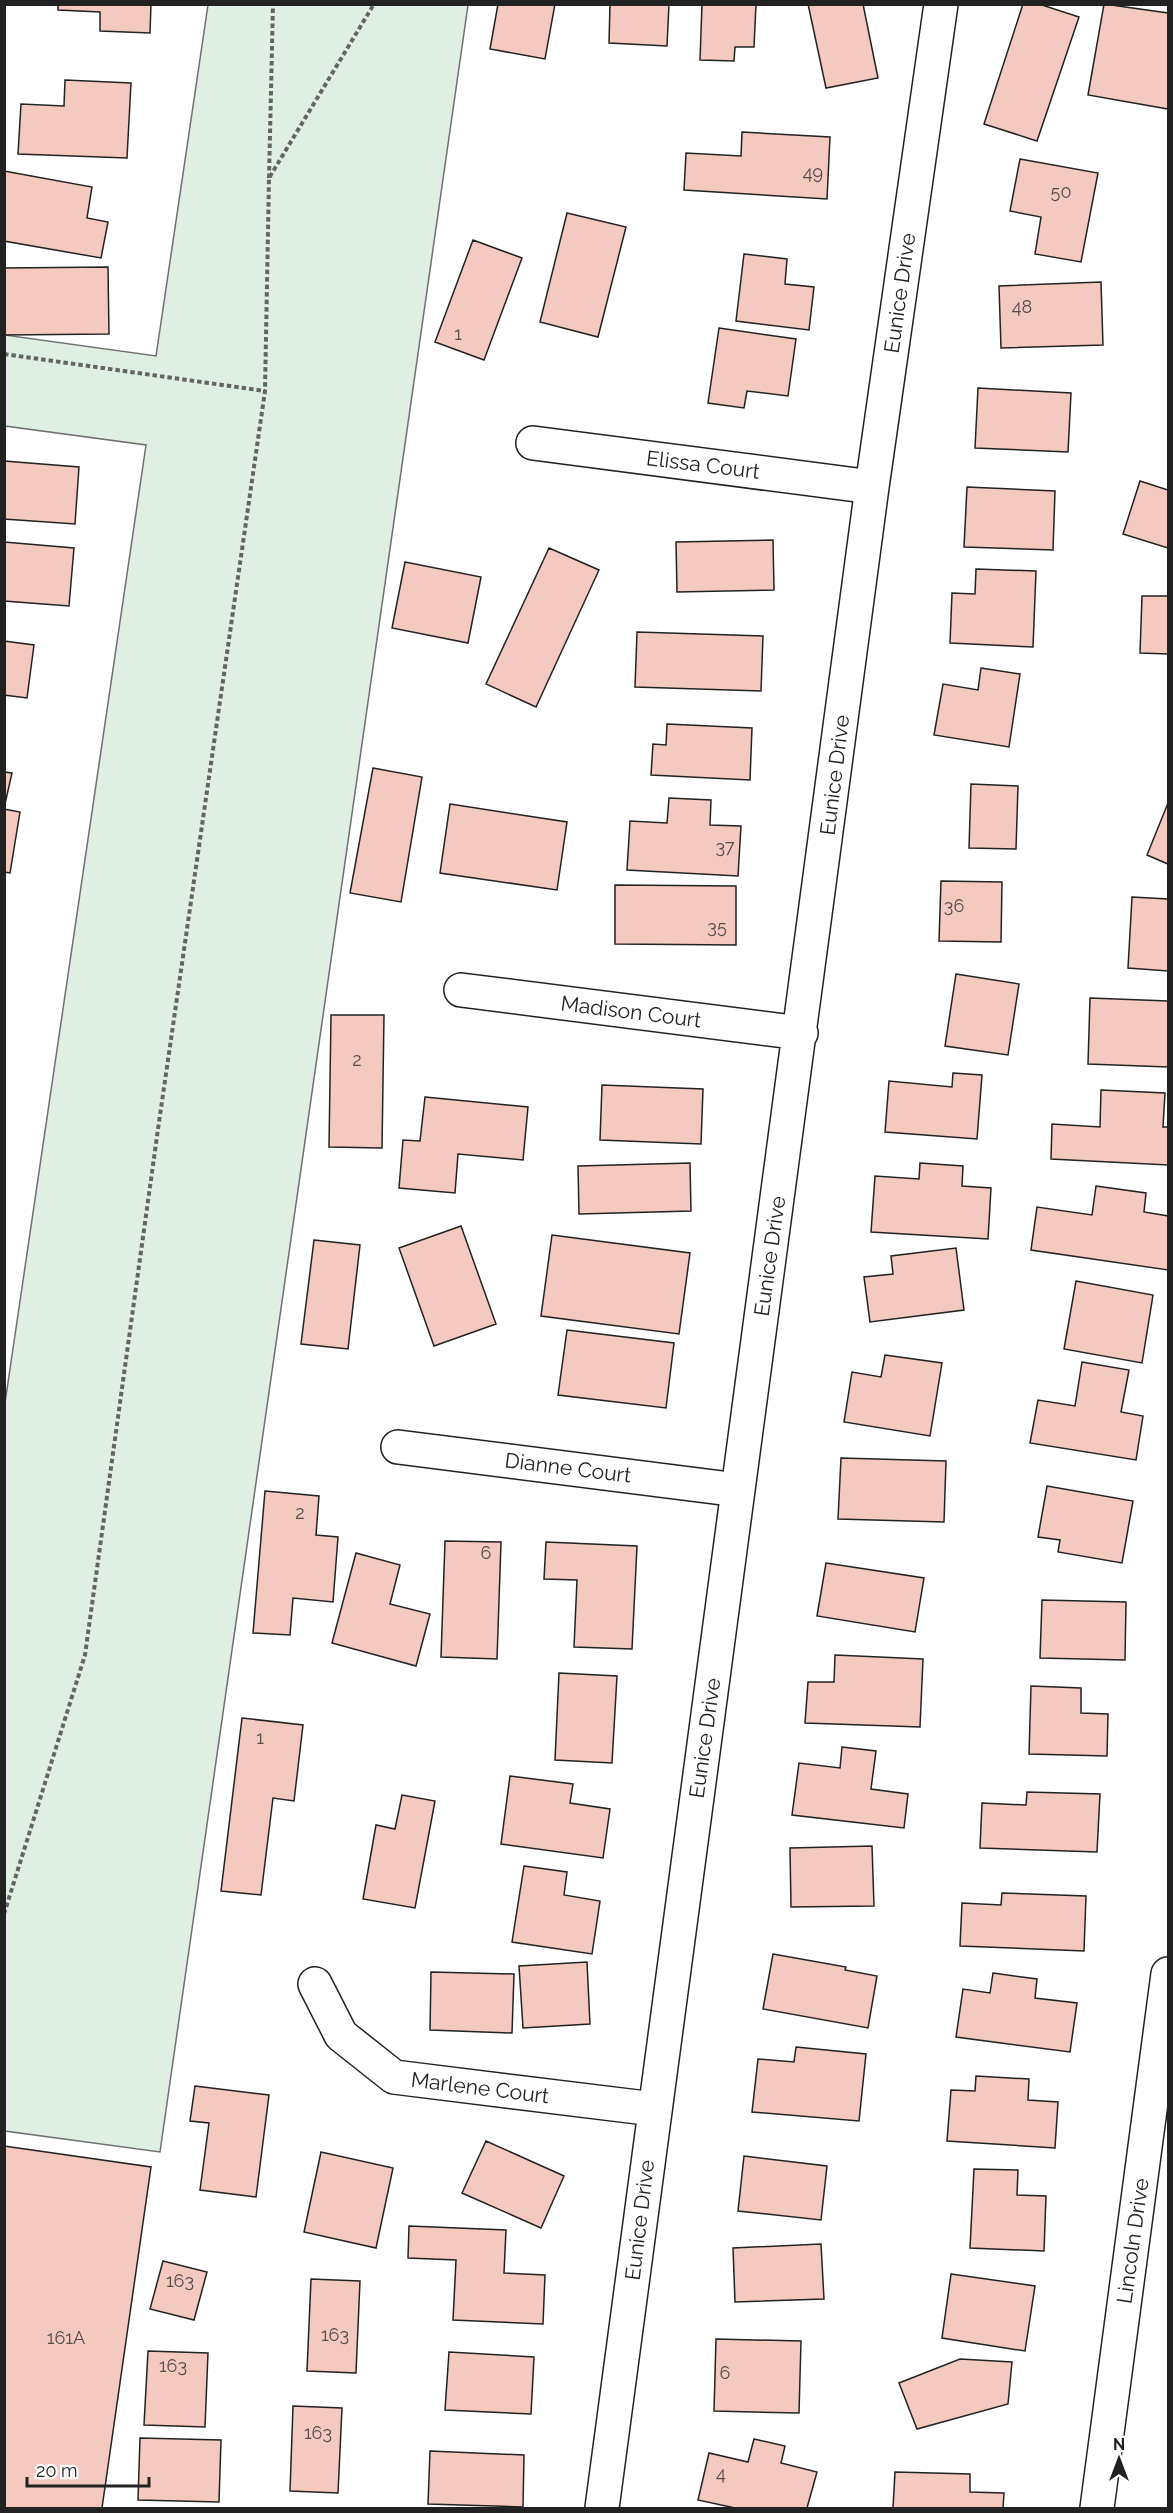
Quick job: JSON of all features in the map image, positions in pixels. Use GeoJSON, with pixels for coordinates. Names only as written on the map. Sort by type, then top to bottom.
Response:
{"type":"FeatureCollection","features":[{"type":"Feature","properties":{"kind":"street","name":"Eunice Drive"},"geometry":{"type":"LineString","coordinates":[[602,2508],[654,2109],[801,1034],[872,487],[941,4]]}},
{"type":"Feature","properties":{"kind":"street","name":"Elissa Court"},"geometry":{"type":"LineString","coordinates":[[533,443],[872,487]]}},
{"type":"Feature","properties":{"kind":"street","name":"Madison Court"},"geometry":{"type":"LineString","coordinates":[[461,990],[801,1034]]}},
{"type":"Feature","properties":{"kind":"street","name":"Dianne Court"},"geometry":{"type":"LineString","coordinates":[[398,1447],[738,1490]]}},
{"type":"Feature","properties":{"kind":"street","name":"Lincoln Drive"},"geometry":{"type":"LineString","coordinates":[[1097,2508],[1168,1974]]}},
{"type":"Feature","properties":{"kind":"street","name":"Marlene Court"},"geometry":{"type":"LineString","coordinates":[[315,1984],[341,2035],[394,2077],[654,2109]]}},
{"type":"Feature","properties":{"kind":"path"},"geometry":{"type":"LineString","coordinates":[[4,1914],[86,1655],[159,1117],[265,391],[273,4]]}},
{"type":"Feature","properties":{"kind":"path"},"geometry":{"type":"LineString","coordinates":[[269,178],[374,4]]}},
{"type":"Feature","properties":{"kind":"path"},"geometry":{"type":"LineString","coordinates":[[4,354],[265,391]]}},
{"type":"Feature","properties":{"kind":"green space"},"geometry":{"type":"Polygon","coordinates":[[[208,5],[468,5],[160,2152],[5,2131],[5,1403],[146,445],[5,426],[5,335],[156,356],[208,5]]]}},
{"type":"Feature","properties":{"kind":"building"},"geometry":{"type":"Polygon","coordinates":[[[58,4],[151,4],[150,33],[100,31],[100,12],[58,10],[58,4]]]}},
{"type":"Feature","properties":{"kind":"building"},"geometry":{"type":"Polygon","coordinates":[[[498,4],[555,4],[545,59],[490,49],[498,4]]]}},
{"type":"Feature","properties":{"kind":"building"},"geometry":{"type":"Polygon","coordinates":[[[610,4],[669,4],[667,46],[609,43],[610,4]]]}},
{"type":"Feature","properties":{"kind":"building"},"geometry":{"type":"Polygon","coordinates":[[[702,4],[756,4],[754,47],[735,47],[734,61],[700,60],[702,4]]]}},
{"type":"Feature","properties":{"kind":"building"},"geometry":{"type":"Polygon","coordinates":[[[808,4],[863,4],[878,78],[826,88],[808,4]]]}},
{"type":"Feature","properties":{"kind":"building"},"geometry":{"type":"Polygon","coordinates":[[[1023,4],[1039,4],[1079,17],[1037,141],[984,124],[1023,4]]]}},
{"type":"Feature","properties":{"kind":"building"},"geometry":{"type":"Polygon","coordinates":[[[1104,4],[1168,13],[1168,109],[1088,95],[1104,4]]]}},
{"type":"Feature","properties":{"kind":"building"},"geometry":{"type":"Polygon","coordinates":[[[65,80],[131,83],[127,158],[18,154],[21,104],[64,106],[65,80]]]}},
{"type":"Feature","properties":{"kind":"building"},"geometry":{"type":"Polygon","coordinates":[[[742,132],[830,137],[827,199],[684,190],[686,153],[741,156],[742,132]]]}},
{"type":"Feature","properties":{"kind":"building"},"geometry":{"type":"Polygon","coordinates":[[[1020,159],[1098,173],[1081,262],[1035,254],[1041,217],[1010,211],[1020,159]]]}},
{"type":"Feature","properties":{"kind":"building"},"geometry":{"type":"Polygon","coordinates":[[[4,171],[92,187],[87,218],[108,222],[101,258],[4,241],[4,171]]]}},
{"type":"Feature","properties":{"kind":"building"},"geometry":{"type":"Polygon","coordinates":[[[567,213],[626,227],[598,337],[540,322],[567,213]]]}},
{"type":"Feature","properties":{"kind":"building"},"geometry":{"type":"Polygon","coordinates":[[[473,240],[522,258],[484,360],[435,342],[473,240]]]}},
{"type":"Feature","properties":{"kind":"building"},"geometry":{"type":"Polygon","coordinates":[[[744,254],[787,259],[785,284],[814,287],[809,330],[736,321],[744,254]]]}},
{"type":"Feature","properties":{"kind":"building"},"geometry":{"type":"Polygon","coordinates":[[[108,267],[109,334],[4,335],[4,268],[108,267]]]}},
{"type":"Feature","properties":{"kind":"building"},"geometry":{"type":"Polygon","coordinates":[[[1101,282],[1103,345],[1001,348],[999,286],[1101,282]]]}},
{"type":"Feature","properties":{"kind":"building"},"geometry":{"type":"Polygon","coordinates":[[[719,328],[796,339],[788,396],[747,391],[744,408],[708,403],[719,328]]]}},
{"type":"Feature","properties":{"kind":"building"},"geometry":{"type":"Polygon","coordinates":[[[978,388],[1071,393],[1068,452],[975,448],[978,388]]]}},
{"type":"Feature","properties":{"kind":"building"},"geometry":{"type":"Polygon","coordinates":[[[4,461],[79,467],[75,524],[4,519],[4,461]]]}},
{"type":"Feature","properties":{"kind":"building"},"geometry":{"type":"Polygon","coordinates":[[[1140,481],[1168,490],[1168,548],[1123,534],[1140,481]]]}},
{"type":"Feature","properties":{"kind":"building"},"geometry":{"type":"Polygon","coordinates":[[[967,487],[1055,491],[1053,550],[964,547],[967,487]]]}},
{"type":"Feature","properties":{"kind":"building"},"geometry":{"type":"Polygon","coordinates":[[[773,540],[774,590],[677,592],[676,542],[773,540]]]}},
{"type":"Feature","properties":{"kind":"building"},"geometry":{"type":"Polygon","coordinates":[[[4,542],[74,548],[69,606],[4,601],[4,542]]]}},
{"type":"Feature","properties":{"kind":"building"},"geometry":{"type":"Polygon","coordinates":[[[549,548],[599,570],[536,707],[486,684],[549,548]]]}},
{"type":"Feature","properties":{"kind":"building"},"geometry":{"type":"Polygon","coordinates":[[[405,562],[481,577],[468,643],[392,628],[405,562]]]}},
{"type":"Feature","properties":{"kind":"building"},"geometry":{"type":"Polygon","coordinates":[[[976,569],[1036,571],[1033,647],[950,643],[952,593],[975,594],[976,569]]]}},
{"type":"Feature","properties":{"kind":"building"},"geometry":{"type":"Polygon","coordinates":[[[1142,596],[1168,596],[1168,654],[1140,653],[1142,596]]]}},
{"type":"Feature","properties":{"kind":"building"},"geometry":{"type":"Polygon","coordinates":[[[637,632],[763,636],[761,691],[635,687],[637,632]]]}},
{"type":"Feature","properties":{"kind":"building"},"geometry":{"type":"Polygon","coordinates":[[[4,641],[34,645],[27,698],[4,695],[4,641]]]}},
{"type":"Feature","properties":{"kind":"building"},"geometry":{"type":"Polygon","coordinates":[[[981,668],[1020,674],[1009,747],[934,735],[943,684],[978,690],[981,668]]]}},
{"type":"Feature","properties":{"kind":"building"},"geometry":{"type":"Polygon","coordinates":[[[667,724],[752,728],[750,780],[651,775],[653,744],[666,745],[667,724]]]}},
{"type":"Feature","properties":{"kind":"building"},"geometry":{"type":"Polygon","coordinates":[[[373,768],[422,777],[401,902],[350,893],[373,768]]]}},
{"type":"Feature","properties":{"kind":"building"},"geometry":{"type":"Polygon","coordinates":[[[4,772],[12,773],[5,804],[4,804],[4,772]]]}},
{"type":"Feature","properties":{"kind":"building"},"geometry":{"type":"Polygon","coordinates":[[[971,784],[1018,786],[1016,849],[969,848],[971,784]]]}},
{"type":"Feature","properties":{"kind":"building"},"geometry":{"type":"Polygon","coordinates":[[[669,798],[711,800],[710,825],[741,826],[738,876],[627,870],[630,821],[667,823],[669,798]]]}},
{"type":"Feature","properties":{"kind":"building"},"geometry":{"type":"Polygon","coordinates":[[[1168,803],[1168,864],[1147,855],[1168,803]]]}},
{"type":"Feature","properties":{"kind":"building"},"geometry":{"type":"Polygon","coordinates":[[[450,804],[567,822],[557,890],[440,873],[450,804]]]}},
{"type":"Feature","properties":{"kind":"building"},"geometry":{"type":"Polygon","coordinates":[[[4,809],[20,812],[10,873],[4,872],[4,809]]]}},
{"type":"Feature","properties":{"kind":"building"},"geometry":{"type":"Polygon","coordinates":[[[941,881],[1002,882],[1001,942],[939,941],[941,881]]]}},
{"type":"Feature","properties":{"kind":"building"},"geometry":{"type":"Polygon","coordinates":[[[615,885],[736,886],[736,945],[615,944],[615,885]]]}},
{"type":"Feature","properties":{"kind":"building"},"geometry":{"type":"Polygon","coordinates":[[[1132,897],[1168,899],[1168,971],[1128,968],[1132,897]]]}},
{"type":"Feature","properties":{"kind":"building"},"geometry":{"type":"Polygon","coordinates":[[[956,974],[1019,984],[1008,1055],[945,1046],[956,974]]]}},
{"type":"Feature","properties":{"kind":"building"},"geometry":{"type":"Polygon","coordinates":[[[1090,998],[1168,1001],[1168,1067],[1088,1064],[1090,998]]]}},
{"type":"Feature","properties":{"kind":"building"},"geometry":{"type":"Polygon","coordinates":[[[331,1015],[384,1015],[382,1148],[329,1147],[331,1015]]]}},
{"type":"Feature","properties":{"kind":"building"},"geometry":{"type":"Polygon","coordinates":[[[953,1073],[982,1075],[977,1139],[885,1132],[889,1081],[952,1087],[953,1073]]]}},
{"type":"Feature","properties":{"kind":"building"},"geometry":{"type":"Polygon","coordinates":[[[602,1085],[703,1089],[701,1144],[600,1140],[602,1085]]]}},
{"type":"Feature","properties":{"kind":"building"},"geometry":{"type":"Polygon","coordinates":[[[1101,1090],[1165,1093],[1163,1127],[1168,1127],[1168,1165],[1051,1159],[1052,1124],[1100,1127],[1101,1090]]]}},
{"type":"Feature","properties":{"kind":"building"},"geometry":{"type":"Polygon","coordinates":[[[425,1097],[528,1107],[523,1160],[458,1154],[455,1193],[399,1188],[403,1140],[420,1141],[425,1097]]]}},
{"type":"Feature","properties":{"kind":"building"},"geometry":{"type":"Polygon","coordinates":[[[690,1163],[691,1211],[579,1214],[578,1166],[690,1163]]]}},
{"type":"Feature","properties":{"kind":"building"},"geometry":{"type":"Polygon","coordinates":[[[920,1163],[963,1166],[962,1186],[991,1188],[988,1239],[871,1232],[875,1176],[919,1179],[920,1163]]]}},
{"type":"Feature","properties":{"kind":"building"},"geometry":{"type":"Polygon","coordinates":[[[1096,1186],[1146,1193],[1144,1212],[1168,1216],[1168,1270],[1031,1250],[1037,1207],[1092,1215],[1096,1186]]]}},
{"type":"Feature","properties":{"kind":"building"},"geometry":{"type":"Polygon","coordinates":[[[461,1226],[496,1324],[434,1346],[399,1248],[461,1226]]]}},
{"type":"Feature","properties":{"kind":"building"},"geometry":{"type":"Polygon","coordinates":[[[552,1235],[690,1253],[679,1334],[541,1316],[552,1235]]]}},
{"type":"Feature","properties":{"kind":"building"},"geometry":{"type":"Polygon","coordinates":[[[314,1240],[360,1245],[348,1349],[301,1344],[314,1240]]]}},
{"type":"Feature","properties":{"kind":"building"},"geometry":{"type":"Polygon","coordinates":[[[956,1248],[964,1310],[870,1322],[864,1277],[893,1274],[891,1256],[956,1248]]]}},
{"type":"Feature","properties":{"kind":"building"},"geometry":{"type":"Polygon","coordinates":[[[1076,1281],[1153,1295],[1142,1363],[1064,1349],[1076,1281]]]}},
{"type":"Feature","properties":{"kind":"building"},"geometry":{"type":"Polygon","coordinates":[[[567,1330],[674,1343],[666,1408],[558,1395],[567,1330]]]}},
{"type":"Feature","properties":{"kind":"building"},"geometry":{"type":"Polygon","coordinates":[[[885,1355],[942,1363],[930,1436],[844,1422],[852,1372],[881,1377],[885,1355]]]}},
{"type":"Feature","properties":{"kind":"building"},"geometry":{"type":"Polygon","coordinates":[[[1082,1362],[1129,1370],[1121,1412],[1143,1416],[1136,1460],[1030,1443],[1038,1400],[1075,1406],[1082,1362]]]}},
{"type":"Feature","properties":{"kind":"building"},"geometry":{"type":"Polygon","coordinates":[[[841,1458],[946,1461],[944,1522],[838,1519],[841,1458]]]}},
{"type":"Feature","properties":{"kind":"building"},"geometry":{"type":"Polygon","coordinates":[[[1047,1486],[1133,1501],[1122,1563],[1058,1552],[1060,1540],[1038,1537],[1047,1486]]]}},
{"type":"Feature","properties":{"kind":"building"},"geometry":{"type":"Polygon","coordinates":[[[265,1491],[319,1496],[316,1535],[338,1537],[333,1602],[293,1598],[290,1635],[253,1633],[265,1491]]]}},
{"type":"Feature","properties":{"kind":"building"},"geometry":{"type":"Polygon","coordinates":[[[445,1541],[501,1542],[497,1659],[441,1657],[445,1541]]]}},
{"type":"Feature","properties":{"kind":"building"},"geometry":{"type":"Polygon","coordinates":[[[546,1542],[637,1546],[632,1649],[574,1647],[577,1580],[544,1579],[546,1542]]]}},
{"type":"Feature","properties":{"kind":"building"},"geometry":{"type":"Polygon","coordinates":[[[356,1553],[400,1565],[390,1604],[430,1614],[416,1666],[332,1643],[356,1553]]]}},
{"type":"Feature","properties":{"kind":"building"},"geometry":{"type":"Polygon","coordinates":[[[826,1563],[924,1578],[915,1632],[817,1616],[826,1563]]]}},
{"type":"Feature","properties":{"kind":"building"},"geometry":{"type":"Polygon","coordinates":[[[1042,1600],[1126,1602],[1125,1660],[1040,1658],[1042,1600]]]}},
{"type":"Feature","properties":{"kind":"building"},"geometry":{"type":"Polygon","coordinates":[[[835,1655],[923,1659],[920,1727],[805,1723],[808,1682],[834,1682],[835,1655]]]}},
{"type":"Feature","properties":{"kind":"building"},"geometry":{"type":"Polygon","coordinates":[[[559,1673],[617,1676],[612,1763],[555,1760],[559,1673]]]}},
{"type":"Feature","properties":{"kind":"building"},"geometry":{"type":"Polygon","coordinates":[[[1031,1686],[1081,1688],[1081,1713],[1108,1714],[1107,1756],[1029,1754],[1031,1686]]]}},
{"type":"Feature","properties":{"kind":"building"},"geometry":{"type":"Polygon","coordinates":[[[242,1718],[303,1725],[294,1801],[273,1798],[261,1895],[221,1891],[242,1718]]]}},
{"type":"Feature","properties":{"kind":"building"},"geometry":{"type":"Polygon","coordinates":[[[842,1747],[876,1751],[871,1789],[908,1794],[904,1828],[792,1815],[799,1763],[840,1768],[842,1747]]]}},
{"type":"Feature","properties":{"kind":"building"},"geometry":{"type":"Polygon","coordinates":[[[510,1776],[573,1784],[570,1803],[610,1809],[603,1858],[501,1844],[510,1776]]]}},
{"type":"Feature","properties":{"kind":"building"},"geometry":{"type":"Polygon","coordinates":[[[1027,1792],[1100,1794],[1097,1852],[980,1848],[982,1803],[1026,1805],[1027,1792]]]}},
{"type":"Feature","properties":{"kind":"building"},"geometry":{"type":"Polygon","coordinates":[[[402,1795],[435,1801],[415,1908],[363,1899],[376,1825],[395,1829],[402,1795]]]}},
{"type":"Feature","properties":{"kind":"building"},"geometry":{"type":"Polygon","coordinates":[[[872,1846],[874,1906],[791,1907],[790,1848],[872,1846]]]}},
{"type":"Feature","properties":{"kind":"building"},"geometry":{"type":"Polygon","coordinates":[[[524,1866],[567,1872],[564,1895],[600,1901],[592,1954],[512,1942],[524,1866]]]}},
{"type":"Feature","properties":{"kind":"building"},"geometry":{"type":"Polygon","coordinates":[[[1002,1893],[1086,1896],[1084,1951],[960,1946],[962,1903],[1001,1905],[1002,1893]]]}},
{"type":"Feature","properties":{"kind":"building"},"geometry":{"type":"Polygon","coordinates":[[[773,1954],[846,1967],[845,1970],[877,1976],[868,2028],[763,2009],[773,1954]]]}},
{"type":"Feature","properties":{"kind":"building"},"geometry":{"type":"Polygon","coordinates":[[[587,1962],[590,2024],[523,2028],[519,1966],[587,1962]]]}},
{"type":"Feature","properties":{"kind":"building"},"geometry":{"type":"Polygon","coordinates":[[[431,1972],[514,1974],[512,2033],[430,2030],[431,1972]]]}},
{"type":"Feature","properties":{"kind":"building"},"geometry":{"type":"Polygon","coordinates":[[[993,1973],[1037,1979],[1035,1998],[1077,2003],[1070,2052],[956,2037],[963,1989],[990,1993],[993,1973]]]}},
{"type":"Feature","properties":{"kind":"building"},"geometry":{"type":"Polygon","coordinates":[[[796,2047],[866,2054],[859,2121],[752,2112],[758,2059],[794,2062],[796,2047]]]}},
{"type":"Feature","properties":{"kind":"building"},"geometry":{"type":"Polygon","coordinates":[[[976,2076],[1029,2079],[1028,2100],[1058,2102],[1055,2148],[947,2141],[951,2090],[975,2091],[976,2076]]]}},
{"type":"Feature","properties":{"kind":"building"},"geometry":{"type":"Polygon","coordinates":[[[195,2086],[269,2095],[256,2197],[200,2190],[209,2123],[190,2121],[195,2086]]]}},
{"type":"Feature","properties":{"kind":"building"},"geometry":{"type":"Polygon","coordinates":[[[486,2141],[564,2176],[541,2228],[462,2193],[486,2141]]]}},
{"type":"Feature","properties":{"kind":"building"},"geometry":{"type":"Polygon","coordinates":[[[4,2146],[151,2167],[102,2508],[4,2508],[4,2146]]]}},
{"type":"Feature","properties":{"kind":"building"},"geometry":{"type":"Polygon","coordinates":[[[321,2152],[393,2168],[376,2248],[304,2232],[321,2152]]]}},
{"type":"Feature","properties":{"kind":"building"},"geometry":{"type":"Polygon","coordinates":[[[744,2156],[827,2166],[821,2220],[738,2211],[744,2156]]]}},
{"type":"Feature","properties":{"kind":"building"},"geometry":{"type":"Polygon","coordinates":[[[974,2169],[1018,2170],[1017,2195],[1046,2196],[1044,2251],[970,2248],[974,2169]]]}},
{"type":"Feature","properties":{"kind":"building"},"geometry":{"type":"Polygon","coordinates":[[[409,2226],[506,2230],[504,2273],[545,2275],[543,2324],[453,2320],[456,2260],[408,2258],[409,2226]]]}},
{"type":"Feature","properties":{"kind":"building"},"geometry":{"type":"Polygon","coordinates":[[[821,2244],[824,2299],[735,2302],[733,2248],[821,2244]]]}},
{"type":"Feature","properties":{"kind":"building"},"geometry":{"type":"Polygon","coordinates":[[[163,2261],[207,2272],[194,2320],[150,2309],[163,2261]]]}},
{"type":"Feature","properties":{"kind":"building"},"geometry":{"type":"Polygon","coordinates":[[[951,2274],[1035,2286],[1025,2351],[942,2338],[951,2274]]]}},
{"type":"Feature","properties":{"kind":"building"},"geometry":{"type":"Polygon","coordinates":[[[311,2279],[360,2281],[356,2373],[307,2371],[311,2279]]]}},
{"type":"Feature","properties":{"kind":"building"},"geometry":{"type":"Polygon","coordinates":[[[716,2339],[801,2341],[799,2413],[714,2411],[716,2339]]]}},
{"type":"Feature","properties":{"kind":"building"},"geometry":{"type":"Polygon","coordinates":[[[148,2351],[208,2353],[205,2427],[144,2425],[148,2351]]]}},
{"type":"Feature","properties":{"kind":"building"},"geometry":{"type":"Polygon","coordinates":[[[449,2352],[534,2357],[531,2414],[445,2410],[449,2352]]]}},
{"type":"Feature","properties":{"kind":"building"},"geometry":{"type":"Polygon","coordinates":[[[960,2359],[1012,2362],[1008,2404],[917,2429],[899,2383],[960,2359]]]}},
{"type":"Feature","properties":{"kind":"building"},"geometry":{"type":"Polygon","coordinates":[[[293,2406],[342,2408],[338,2493],[290,2491],[293,2406]]]}},
{"type":"Feature","properties":{"kind":"building"},"geometry":{"type":"Polygon","coordinates":[[[140,2438],[221,2440],[219,2502],[138,2500],[140,2438]]]}},
{"type":"Feature","properties":{"kind":"building"},"geometry":{"type":"Polygon","coordinates":[[[754,2439],[785,2446],[781,2463],[817,2472],[807,2508],[735,2508],[698,2500],[709,2453],[748,2462],[754,2439]]]}},
{"type":"Feature","properties":{"kind":"building"},"geometry":{"type":"Polygon","coordinates":[[[430,2451],[524,2455],[523,2507],[428,2504],[430,2451]]]}},
{"type":"Feature","properties":{"kind":"building"},"geometry":{"type":"Polygon","coordinates":[[[895,2472],[970,2474],[970,2492],[1004,2493],[1003,2508],[893,2508],[895,2472]]]}}]}
